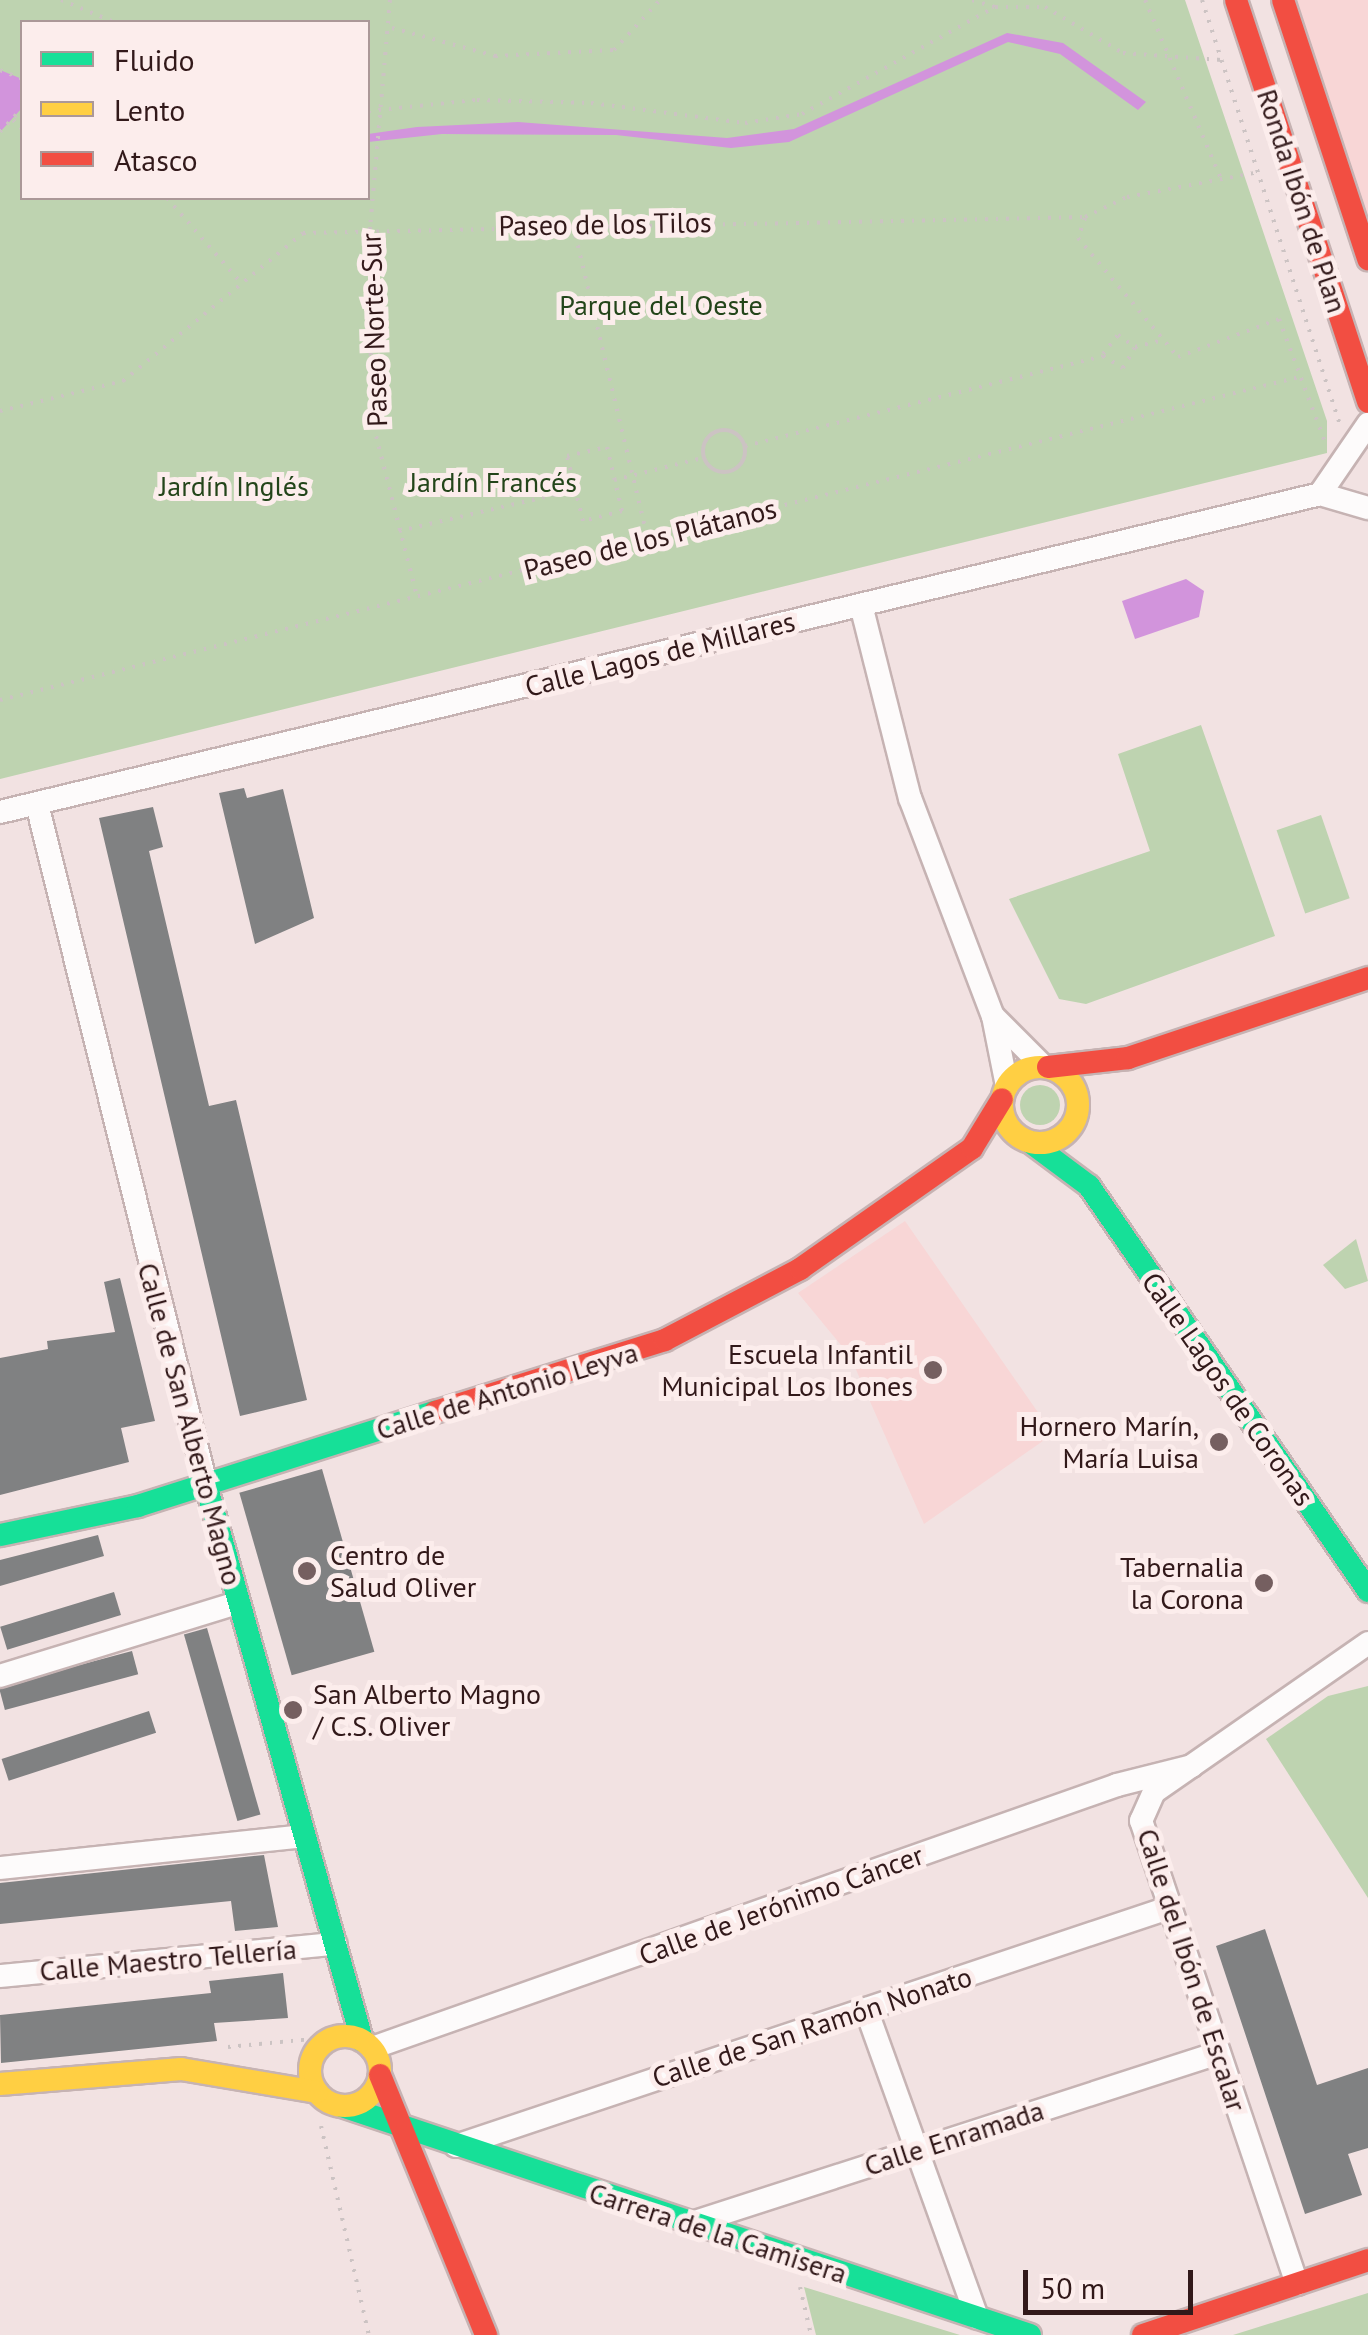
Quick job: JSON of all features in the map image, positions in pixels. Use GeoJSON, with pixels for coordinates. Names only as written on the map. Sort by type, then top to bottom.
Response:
{"type":"FeatureCollection","features":[{"type":"Feature","properties":{"kind":"street","name":"Ronda Ibón de Plan"},"geometry":{"type":"LineString","coordinates":[[1236,0],[1368,402]]}},
{"type":"Feature","properties":{"kind":"street","name":"Ronda Ibón de Plan"},"geometry":{"type":"LineString","coordinates":[[1283,0],[1368,260]]}},
{"type":"Feature","properties":{"kind":"street"},"geometry":{"type":"LineString","coordinates":[[1320,494],[1347,463],[1368,424]]}},
{"type":"Feature","properties":{"kind":"street","name":"Calle Lagos de Millares"},"geometry":{"type":"LineString","coordinates":[[0,812],[1320,494],[1368,508]]}},
{"type":"Feature","properties":{"kind":"street"},"geometry":{"type":"LineString","coordinates":[[861,605],[910,798],[993,1016],[1006,1122],[1026,1140],[1052,1141],[1128,1058]]}},
{"type":"Feature","properties":{"kind":"street","name":"Calle de San Alberto Magno"},"geometry":{"type":"LineString","coordinates":[[37,804],[237,1603],[367,2044]]}},
{"type":"Feature","properties":{"kind":"street"},"geometry":{"type":"LineString","coordinates":[[1004,1092],[1022,1071],[1128,1058],[1368,978]]}},
{"type":"Feature","properties":{"kind":"street"},"geometry":{"type":"LineString","coordinates":[[993,1016],[1046,1067],[1069,1080],[1077,1112]]}},
{"type":"Feature","properties":{"kind":"street","name":"Calle de Antonio Leyva"},"geometry":{"type":"LineString","coordinates":[[0,1534],[84,1520],[664,1340],[800,1269],[972,1148],[1004,1092]]}},
{"type":"Feature","properties":{"kind":"street","name":"Calle Lagos de Coronas"},"geometry":{"type":"LineString","coordinates":[[1077,1112],[1089,1186]]}},
{"type":"Feature","properties":{"kind":"street","name":"Calle de Antonio Leyva"},"geometry":{"type":"LineString","coordinates":[[972,1148],[1026,1140]]}},
{"type":"Feature","properties":{"kind":"street","name":"Calle Lagos de Coronas"},"geometry":{"type":"LineString","coordinates":[[1026,1140],[1089,1186],[1368,1591]]}},
{"type":"Feature","properties":{"kind":"street"},"geometry":{"type":"LineString","coordinates":[[0,1676],[237,1603]]}},
{"type":"Feature","properties":{"kind":"street","name":"Calle del Ibón de Escalar"},"geometry":{"type":"LineString","coordinates":[[1297,2284],[1168,1908],[1142,1810],[1192,1766],[1368,1643]]}},
{"type":"Feature","properties":{"kind":"street","name":"Calle de Jerónimo Cáncer"},"geometry":{"type":"LineString","coordinates":[[367,2044],[1117,1785],[1192,1766]]}},
{"type":"Feature","properties":{"kind":"street"},"geometry":{"type":"LineString","coordinates":[[0,1868],[303,1836]]}},
{"type":"Feature","properties":{"kind":"street","name":"Calle de San Ramón Nonato"},"geometry":{"type":"LineString","coordinates":[[456,2146],[1168,1908]]}},
{"type":"Feature","properties":{"kind":"street","name":"Calle Maestro Tellería"},"geometry":{"type":"LineString","coordinates":[[0,1976],[335,1944]]}},
{"type":"Feature","properties":{"kind":"street"},"geometry":{"type":"LineString","coordinates":[[866,2009],[977,2318]]}},
{"type":"Feature","properties":{"kind":"street"},"geometry":{"type":"LineString","coordinates":[[318,2094],[310,2066],[334,2037],[367,2044],[406,2130],[486,2335]]}},
{"type":"Feature","properties":{"kind":"street","name":"Calle Enramada"},"geometry":{"type":"LineString","coordinates":[[689,2224],[1218,2053]]}},
{"type":"Feature","properties":{"kind":"street"},"geometry":{"type":"LineString","coordinates":[[0,2084],[181,2069],[318,2094],[342,2106],[362,2102],[380,2075]]}},
{"type":"Feature","properties":{"kind":"street","name":"Carrera de la Camisera"},"geometry":{"type":"LineString","coordinates":[[342,2106],[1030,2335]]}},
{"type":"Feature","properties":{"kind":"street"},"geometry":{"type":"LineString","coordinates":[[426,2182],[456,2146]]}},
{"type":"Feature","properties":{"kind":"street"},"geometry":{"type":"LineString","coordinates":[[1143,2335],[1368,2260]]}},
{"type":"Feature","properties":{"kind":"path"},"geometry":{"type":"LineString","coordinates":[[62,0],[109,20]]}},
{"type":"Feature","properties":{"kind":"path","name":"Paseo Norte-Sur"},"geometry":{"type":"LineString","coordinates":[[390,0],[391,28],[370,227],[371,416],[417,597]]}},
{"type":"Feature","properties":{"kind":"path"},"geometry":{"type":"LineString","coordinates":[[391,28],[495,56],[614,50],[660,0]]}},
{"type":"Feature","properties":{"kind":"path"},"geometry":{"type":"LineString","coordinates":[[972,0],[996,7],[1044,7],[1123,53],[1222,60]]}},
{"type":"Feature","properties":{"kind":"path"},"geometry":{"type":"LineString","coordinates":[[1145,0],[1165,57],[1222,181]]}},
{"type":"Feature","properties":{"kind":"path"},"geometry":{"type":"LineString","coordinates":[[1202,0],[1347,463]]}},
{"type":"Feature","properties":{"kind":"path"},"geometry":{"type":"LineString","coordinates":[[370,111],[477,100],[591,103],[745,122],[802,114],[996,7]]}},
{"type":"Feature","properties":{"kind":"path"},"geometry":{"type":"LineString","coordinates":[[0,132],[20,111]]}},
{"type":"Feature","properties":{"kind":"path"},"geometry":{"type":"LineString","coordinates":[[14,120],[20,127]]}},
{"type":"Feature","properties":{"kind":"path","name":"Paseo de los Tilos"},"geometry":{"type":"LineString","coordinates":[[0,411],[123,382],[303,234],[370,227],[1085,217],[1127,197],[1259,172]]}},
{"type":"Feature","properties":{"kind":"path"},"geometry":{"type":"LineString","coordinates":[[170,200],[242,284]]}},
{"type":"Feature","properties":{"kind":"path"},"geometry":{"type":"LineString","coordinates":[[1085,217],[1078,238],[1178,357],[1279,318],[1320,437],[1347,463]]}},
{"type":"Feature","properties":{"kind":"path"},"geometry":{"type":"LineString","coordinates":[[574,225],[648,539]]}},
{"type":"Feature","properties":{"kind":"path"},"geometry":{"type":"LineString","coordinates":[[744,446],[732,432],[718,430],[704,444],[704,458],[712,469],[732,470],[744,446],[1103,356],[1118,335],[1135,348]]}},
{"type":"Feature","properties":{"kind":"path"},"geometry":{"type":"LineString","coordinates":[[1103,356],[1123,368],[1135,348],[1163,340]]}},
{"type":"Feature","properties":{"kind":"path","name":"Paseo de los Plátanos"},"geometry":{"type":"LineString","coordinates":[[0,700],[1299,378]]}},
{"type":"Feature","properties":{"kind":"path"},"geometry":{"type":"LineString","coordinates":[[607,447],[614,480],[622,512],[582,521],[567,456],[607,447]]}},
{"type":"Feature","properties":{"kind":"path"},"geometry":{"type":"LineString","coordinates":[[614,480],[704,458]]}},
{"type":"Feature","properties":{"kind":"path"},"geometry":{"type":"LineString","coordinates":[[399,531],[575,490]]}},
{"type":"Feature","properties":{"kind":"path"},"geometry":{"type":"LineString","coordinates":[[223,2048],[334,2037]]}},
{"type":"Feature","properties":{"kind":"path"},"geometry":{"type":"LineString","coordinates":[[318,2094],[370,2335]]}},
{"type":"Feature","properties":{"kind":"path"},"geometry":{"type":"LineString","coordinates":[[793,2258],[812,2335]]}},
{"type":"Feature","properties":{"kind":"shaded area"},"geometry":{"type":"Polygon","coordinates":[[[1284,0],[1368,0],[1368,226],[1284,0]]]}},
{"type":"Feature","properties":{"kind":"shaded area"},"geometry":{"type":"Polygon","coordinates":[[[1007,33],[1063,43],[1146,102],[1138,110],[1060,54],[1008,42],[789,142],[731,148],[616,135],[442,134],[370,142],[370,134],[417,127],[518,122],[727,138],[794,129],[1007,33]]]}},
{"type":"Feature","properties":{"kind":"shaded area"},"geometry":{"type":"Polygon","coordinates":[[[0,70],[20,78],[20,110],[0,132],[0,70]]]}},
{"type":"Feature","properties":{"kind":"shaded area"},"geometry":{"type":"Polygon","coordinates":[[[1186,579],[1204,591],[1199,617],[1135,639],[1122,601],[1186,579]]]}},
{"type":"Feature","properties":{"kind":"shaded area","name":"Escuela Infantil Municipal Los Ibones"},"geometry":{"type":"Polygon","coordinates":[[[905,1221],[1053,1434],[924,1524],[850,1356],[798,1293],[905,1221]]]}},
{"type":"Feature","properties":{"kind":"green space","name":"Parque del Oeste"},"geometry":{"type":"Polygon","coordinates":[[[0,0],[1185,0],[1327,421],[1327,453],[0,779],[0,0]]]}},
{"type":"Feature","properties":{"kind":"green space"},"geometry":{"type":"Polygon","coordinates":[[[1201,725],[1275,936],[1086,1004],[1059,999],[1009,899],[1150,851],[1118,754],[1201,725]]]}},
{"type":"Feature","properties":{"kind":"green space"},"geometry":{"type":"Polygon","coordinates":[[[1321,815],[1350,898],[1305,914],[1277,830],[1321,815]]]}},
{"type":"Feature","properties":{"kind":"green space"},"geometry":{"type":"Polygon","coordinates":[[[1040,1085],[1054,1091],[1060,1105],[1054,1119],[1040,1125],[1026,1119],[1020,1105],[1026,1091],[1040,1085]]]}},
{"type":"Feature","properties":{"kind":"green space"},"geometry":{"type":"Polygon","coordinates":[[[1356,1239],[1368,1281],[1345,1289],[1323,1265],[1356,1239]]]}},
{"type":"Feature","properties":{"kind":"green space"},"geometry":{"type":"Polygon","coordinates":[[[1368,1686],[1368,1898],[1266,1739],[1328,1696],[1368,1686]]]}},
{"type":"Feature","properties":{"kind":"green space"},"geometry":{"type":"Polygon","coordinates":[[[804,2287],[960,2335],[816,2335],[804,2287]]]}},
{"type":"Feature","properties":{"kind":"green space"},"geometry":{"type":"Polygon","coordinates":[[[1368,2293],[1368,2335],[1233,2335],[1368,2293]]]}},
{"type":"Feature","properties":{"kind":"building"},"geometry":{"type":"Polygon","coordinates":[[[244,788],[247,798],[283,789],[314,918],[255,944],[219,793],[244,788]]]}},
{"type":"Feature","properties":{"kind":"building"},"geometry":{"type":"Polygon","coordinates":[[[153,807],[163,847],[149,851],[209,1106],[236,1100],[307,1400],[240,1416],[99,818],[153,807]]]}},
{"type":"Feature","properties":{"kind":"building"},"geometry":{"type":"Polygon","coordinates":[[[120,1278],[155,1421],[121,1428],[129,1462],[0,1495],[0,1358],[48,1349],[47,1341],[115,1332],[104,1282],[120,1278]]]}},
{"type":"Feature","properties":{"kind":"building","name":"Centro de Salud Oliver"},"geometry":{"type":"Polygon","coordinates":[[[322,1469],[374,1652],[292,1675],[239,1493],[322,1469]]]}},
{"type":"Feature","properties":{"kind":"building"},"geometry":{"type":"Polygon","coordinates":[[[98,1535],[104,1556],[0,1586],[0,1560],[98,1535]]]}},
{"type":"Feature","properties":{"kind":"building"},"geometry":{"type":"Polygon","coordinates":[[[114,1592],[121,1615],[7,1650],[0,1627],[114,1592]]]}},
{"type":"Feature","properties":{"kind":"building"},"geometry":{"type":"Polygon","coordinates":[[[207,1628],[260,1814],[237,1821],[184,1635],[207,1628]]]}},
{"type":"Feature","properties":{"kind":"building"},"geometry":{"type":"Polygon","coordinates":[[[132,1651],[138,1674],[5,1710],[0,1686],[132,1651]]]}},
{"type":"Feature","properties":{"kind":"building"},"geometry":{"type":"Polygon","coordinates":[[[149,1711],[156,1733],[9,1781],[2,1759],[149,1711]]]}},
{"type":"Feature","properties":{"kind":"building"},"geometry":{"type":"Polygon","coordinates":[[[264,1855],[278,1927],[235,1931],[231,1901],[0,1924],[0,1883],[264,1855]]]}},
{"type":"Feature","properties":{"kind":"building"},"geometry":{"type":"Polygon","coordinates":[[[1265,1929],[1317,2085],[1368,2068],[1368,2148],[1348,2154],[1362,2195],[1305,2214],[1216,1946],[1265,1929]]]}},
{"type":"Feature","properties":{"kind":"building"},"geometry":{"type":"Polygon","coordinates":[[[283,1973],[288,2018],[214,2023],[217,2041],[1,2063],[0,2015],[211,1993],[209,1981],[283,1973]]]}},
{"type":"Feature","properties":{"kind":"traffic: fast"},"geometry":{"type":"LineString","coordinates":[[1030,1142],[1089,1186],[1368,1591]]}},
{"type":"Feature","properties":{"kind":"traffic: fast"},"geometry":{"type":"LineString","coordinates":[[0,1535],[138,1506],[435,1412]]}},
{"type":"Feature","properties":{"kind":"traffic: fast"},"geometry":{"type":"LineString","coordinates":[[205,1481],[362,2040]]}},
{"type":"Feature","properties":{"kind":"traffic: fast"},"geometry":{"type":"LineString","coordinates":[[342,2106],[1030,2335]]}},
{"type":"Feature","properties":{"kind":"traffic: slow"},"geometry":{"type":"LineString","coordinates":[[1040,1067],[1067,1078],[1078,1105],[1067,1132],[1040,1143],[1013,1132],[1002,1105],[1013,1078],[1040,1067]]}},
{"type":"Feature","properties":{"kind":"traffic: slow"},"geometry":{"type":"LineString","coordinates":[[345,2036],[370,2046],[380,2071],[370,2096],[345,2106],[320,2096],[310,2071],[320,2046],[345,2036]]}},
{"type":"Feature","properties":{"kind":"traffic: slow"},"geometry":{"type":"LineString","coordinates":[[0,2084],[181,2069],[317,2092]]}},
{"type":"Feature","properties":{"kind":"traffic: jam"},"geometry":{"type":"LineString","coordinates":[[1236,0],[1368,402]]}},
{"type":"Feature","properties":{"kind":"traffic: jam"},"geometry":{"type":"LineString","coordinates":[[1283,0],[1368,259]]}},
{"type":"Feature","properties":{"kind":"traffic: jam"},"geometry":{"type":"LineString","coordinates":[[1048,1067],[1128,1058],[1368,978]]}},
{"type":"Feature","properties":{"kind":"traffic: jam"},"geometry":{"type":"LineString","coordinates":[[435,1412],[665,1340],[800,1269],[972,1148],[1002,1099]]}},
{"type":"Feature","properties":{"kind":"traffic: jam"},"geometry":{"type":"LineString","coordinates":[[380,2075],[486,2335]]}},
{"type":"Feature","properties":{"kind":"traffic: jam"},"geometry":{"type":"LineString","coordinates":[[1143,2335],[1368,2260]]}},
{"type":"Feature","properties":{"kind":"place","name":"Escuela Infantil Municipal Los Ibones"},"geometry":{"type":"Point","coordinates":[933,1370]}},
{"type":"Feature","properties":{"kind":"place","name":"Hornero Marín, María Luisa"},"geometry":{"type":"Point","coordinates":[1219,1442]}},
{"type":"Feature","properties":{"kind":"place","name":"Centro de Salud Oliver"},"geometry":{"type":"Point","coordinates":[307,1571]}},
{"type":"Feature","properties":{"kind":"place","name":"Tabernalia la Corona"},"geometry":{"type":"Point","coordinates":[1264,1583]}},
{"type":"Feature","properties":{"kind":"place","name":"San Alberto Magno / C.S. Oliver"},"geometry":{"type":"Point","coordinates":[293,1710]}},
{"type":"Feature","properties":{"kind":"park label","name":"Jardín Francés"},"geometry":{"type":"Point","coordinates":[493,482]}},
{"type":"Feature","properties":{"kind":"park label","name":"Jardín Inglés"},"geometry":{"type":"Point","coordinates":[234,486]}}]}
